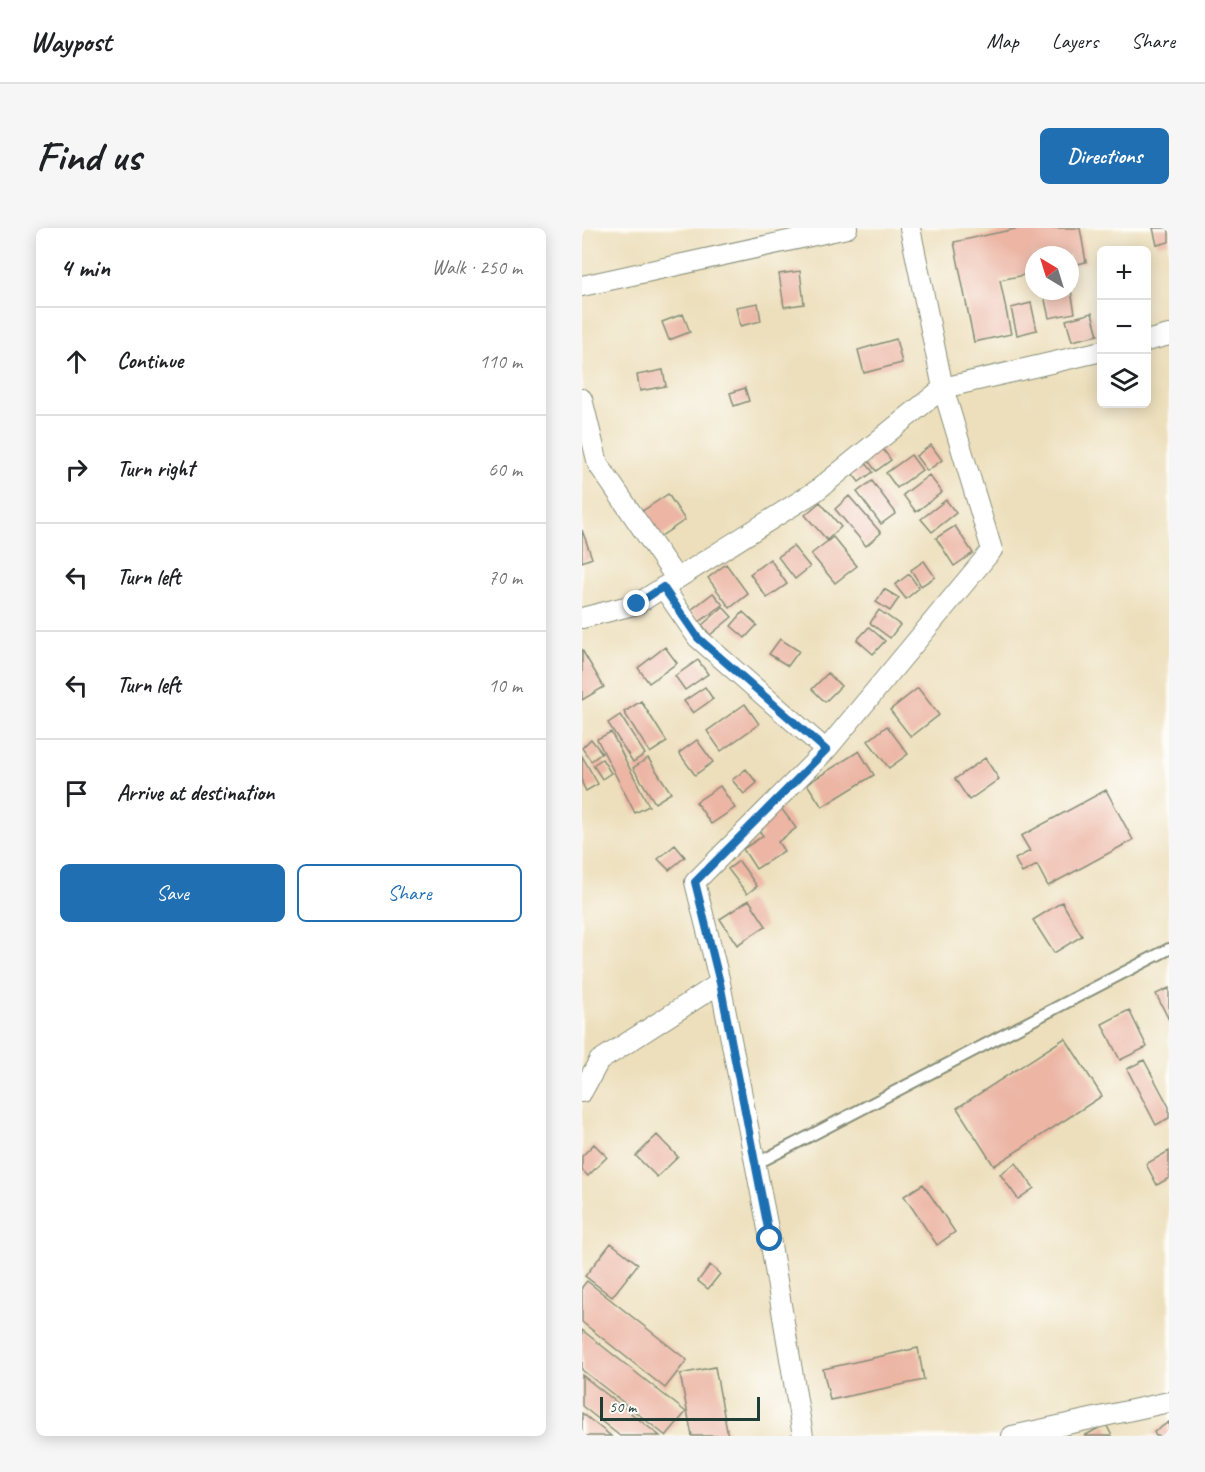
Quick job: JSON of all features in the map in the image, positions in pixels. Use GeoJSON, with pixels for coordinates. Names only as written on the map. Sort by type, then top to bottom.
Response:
{"type":"FeatureCollection","features":[{"type":"Feature","properties":{"kind":"street"},"geometry":{"type":"LineString","coordinates":[[582,286],[847,228]]}},
{"type":"Feature","properties":{"kind":"street"},"geometry":{"type":"LineString","coordinates":[[803,1436],[770,1239],[720,983],[695,882],[826,750],[992,550],[943,388],[910,228]]}},
{"type":"Feature","properties":{"kind":"street"},"geometry":{"type":"LineString","coordinates":[[1151,339],[1169,335]]}},
{"type":"Feature","properties":{"kind":"street"},"geometry":{"type":"LineString","coordinates":[[582,618],[637,604],[816,491],[943,388],[1097,352]]}},
{"type":"Feature","properties":{"kind":"street"},"geometry":{"type":"LineString","coordinates":[[582,399],[590,465],[670,583],[698,638],[826,750]]}},
{"type":"Feature","properties":{"kind":"street"},"geometry":{"type":"LineString","coordinates":[[582,1092],[599,1061],[720,983]]}},
{"type":"Feature","properties":{"kind":"street"},"geometry":{"type":"LineString","coordinates":[[1012,1436],[1169,1402]]}},
{"type":"Feature","properties":{"kind":"lane"},"geometry":{"type":"LineString","coordinates":[[754,1165],[1169,949]]}},
{"type":"Feature","properties":{"kind":"building"},"geometry":{"type":"Polygon","coordinates":[[[1020,228],[1080,228],[1086,262],[1079,264],[1079,246],[1025,246],[1025,275],[1000,280],[1011,334],[974,342],[954,242],[1020,228]]]}},
{"type":"Feature","properties":{"kind":"building"},"geometry":{"type":"Polygon","coordinates":[[[1153,228],[1169,228],[1169,242],[1157,245],[1153,228]]]}},
{"type":"Feature","properties":{"kind":"building"},"geometry":{"type":"Polygon","coordinates":[[[800,271],[804,304],[784,307],[779,274],[800,271]]]}},
{"type":"Feature","properties":{"kind":"building"},"geometry":{"type":"Polygon","coordinates":[[[1045,300],[1073,300],[1075,313],[1049,318],[1045,300]]]}},
{"type":"Feature","properties":{"kind":"building"},"geometry":{"type":"Polygon","coordinates":[[[758,303],[761,321],[740,326],[736,307],[758,303]]]}},
{"type":"Feature","properties":{"kind":"building"},"geometry":{"type":"Polygon","coordinates":[[[1031,303],[1037,330],[1017,335],[1011,308],[1031,303]]]}},
{"type":"Feature","properties":{"kind":"building"},"geometry":{"type":"Polygon","coordinates":[[[1092,313],[1097,335],[1072,341],[1066,320],[1092,313]]]}},
{"type":"Feature","properties":{"kind":"building"},"geometry":{"type":"Polygon","coordinates":[[[683,314],[690,332],[669,340],[662,322],[683,314]]]}},
{"type":"Feature","properties":{"kind":"building"},"geometry":{"type":"Polygon","coordinates":[[[896,339],[902,363],[864,373],[858,350],[896,339]]]}},
{"type":"Feature","properties":{"kind":"building"},"geometry":{"type":"Polygon","coordinates":[[[663,370],[666,386],[640,391],[637,375],[663,370]]]}},
{"type":"Feature","properties":{"kind":"building"},"geometry":{"type":"Polygon","coordinates":[[[745,388],[749,401],[734,406],[730,393],[745,388]]]}},
{"type":"Feature","properties":{"kind":"building"},"geometry":{"type":"Polygon","coordinates":[[[879,444],[891,460],[876,471],[864,455],[879,444]]]}},
{"type":"Feature","properties":{"kind":"building"},"geometry":{"type":"Polygon","coordinates":[[[931,445],[942,460],[927,471],[916,456],[931,445]]]}},
{"type":"Feature","properties":{"kind":"building"},"geometry":{"type":"Polygon","coordinates":[[[911,455],[922,470],[897,488],[886,473],[911,455]]]}},
{"type":"Feature","properties":{"kind":"building"},"geometry":{"type":"Polygon","coordinates":[[[862,458],[873,472],[859,482],[848,468],[862,458]]]}},
{"type":"Feature","properties":{"kind":"building"},"geometry":{"type":"Polygon","coordinates":[[[929,475],[942,492],[916,512],[903,495],[929,475]]]}},
{"type":"Feature","properties":{"kind":"building"},"geometry":{"type":"Polygon","coordinates":[[[872,481],[896,513],[881,524],[857,492],[872,481]]]}},
{"type":"Feature","properties":{"kind":"building"},"geometry":{"type":"Polygon","coordinates":[[[668,494],[685,520],[658,538],[641,512],[668,494]]]}},
{"type":"Feature","properties":{"kind":"building"},"geometry":{"type":"Polygon","coordinates":[[[849,496],[881,533],[866,546],[835,509],[849,496]]]}},
{"type":"Feature","properties":{"kind":"building"},"geometry":{"type":"Polygon","coordinates":[[[946,500],[956,513],[932,532],[921,519],[946,500]]]}},
{"type":"Feature","properties":{"kind":"building"},"geometry":{"type":"Polygon","coordinates":[[[820,502],[841,527],[827,540],[805,515],[820,502]]]}},
{"type":"Feature","properties":{"kind":"building"},"geometry":{"type":"Polygon","coordinates":[[[955,526],[973,553],[954,566],[936,538],[955,526]]]}},
{"type":"Feature","properties":{"kind":"building"},"geometry":{"type":"Polygon","coordinates":[[[582,530],[592,558],[582,562],[582,530]]]}},
{"type":"Feature","properties":{"kind":"building"},"geometry":{"type":"Polygon","coordinates":[[[833,537],[857,566],[835,583],[811,554],[833,537]]]}},
{"type":"Feature","properties":{"kind":"building"},"geometry":{"type":"Polygon","coordinates":[[[793,546],[810,567],[795,579],[778,557],[793,546]]]}},
{"type":"Feature","properties":{"kind":"building"},"geometry":{"type":"Polygon","coordinates":[[[770,559],[787,584],[767,598],[750,574],[770,559]]]}},
{"type":"Feature","properties":{"kind":"building"},"geometry":{"type":"Polygon","coordinates":[[[924,561],[935,577],[921,586],[911,570],[924,561]]]}},
{"type":"Feature","properties":{"kind":"building"},"geometry":{"type":"Polygon","coordinates":[[[726,564],[748,594],[730,608],[708,578],[726,564]]]}},
{"type":"Feature","properties":{"kind":"building"},"geometry":{"type":"Polygon","coordinates":[[[909,574],[919,588],[906,599],[895,585],[909,574]]]}},
{"type":"Feature","properties":{"kind":"building"},"geometry":{"type":"Polygon","coordinates":[[[884,589],[899,598],[890,611],[876,602],[884,589]]]}},
{"type":"Feature","properties":{"kind":"building"},"geometry":{"type":"Polygon","coordinates":[[[713,593],[723,605],[699,622],[691,610],[713,593]]]}},
{"type":"Feature","properties":{"kind":"building"},"geometry":{"type":"Polygon","coordinates":[[[723,607],[732,617],[710,635],[702,625],[723,607]]]}},
{"type":"Feature","properties":{"kind":"building"},"geometry":{"type":"Polygon","coordinates":[[[879,610],[900,625],[890,638],[870,623],[879,610]]]}},
{"type":"Feature","properties":{"kind":"building"},"geometry":{"type":"Polygon","coordinates":[[[743,612],[757,625],[745,638],[731,626],[743,612]]]}},
{"type":"Feature","properties":{"kind":"building"},"geometry":{"type":"Polygon","coordinates":[[[869,627],[885,641],[873,654],[857,640],[869,627]]]}},
{"type":"Feature","properties":{"kind":"building"},"geometry":{"type":"Polygon","coordinates":[[[780,639],[799,651],[788,666],[769,654],[780,639]]]}},
{"type":"Feature","properties":{"kind":"building"},"geometry":{"type":"Polygon","coordinates":[[[665,647],[677,663],[649,683],[638,668],[665,647]]]}},
{"type":"Feature","properties":{"kind":"building"},"geometry":{"type":"Polygon","coordinates":[[[582,650],[604,687],[582,700],[582,650]]]}},
{"type":"Feature","properties":{"kind":"building"},"geometry":{"type":"Polygon","coordinates":[[[698,660],[708,674],[685,690],[675,676],[698,660]]]}},
{"type":"Feature","properties":{"kind":"building"},"geometry":{"type":"Polygon","coordinates":[[[828,673],[841,686],[825,702],[812,689],[828,673]]]}},
{"type":"Feature","properties":{"kind":"building"},"geometry":{"type":"Polygon","coordinates":[[[705,687],[713,699],[693,713],[684,701],[705,687]]]}},
{"type":"Feature","properties":{"kind":"building"},"geometry":{"type":"Polygon","coordinates":[[[918,688],[939,715],[911,737],[890,710],[918,688]]]}},
{"type":"Feature","properties":{"kind":"building"},"geometry":{"type":"Polygon","coordinates":[[[641,701],[667,742],[650,753],[624,712],[641,701]]]}},
{"type":"Feature","properties":{"kind":"building"},"geometry":{"type":"Polygon","coordinates":[[[745,704],[759,724],[721,751],[707,731],[745,704]]]}},
{"type":"Feature","properties":{"kind":"building"},"geometry":{"type":"Polygon","coordinates":[[[620,715],[645,754],[633,762],[608,723],[620,715]]]}},
{"type":"Feature","properties":{"kind":"building"},"geometry":{"type":"Polygon","coordinates":[[[887,726],[908,754],[889,768],[868,741],[887,726]]]}},
{"type":"Feature","properties":{"kind":"building"},"geometry":{"type":"Polygon","coordinates":[[[611,732],[649,806],[635,813],[597,739],[611,732]]]}},
{"type":"Feature","properties":{"kind":"building"},"geometry":{"type":"Polygon","coordinates":[[[591,739],[602,753],[591,761],[582,748],[591,739]]]}},
{"type":"Feature","properties":{"kind":"building"},"geometry":{"type":"Polygon","coordinates":[[[697,740],[713,762],[695,775],[679,753],[697,740]]]}},
{"type":"Feature","properties":{"kind":"building"},"geometry":{"type":"Polygon","coordinates":[[[859,751],[874,775],[822,807],[807,784],[859,751]]]}},
{"type":"Feature","properties":{"kind":"building"},"geometry":{"type":"Polygon","coordinates":[[[582,756],[598,784],[586,791],[582,783],[582,756]]]}},
{"type":"Feature","properties":{"kind":"building"},"geometry":{"type":"Polygon","coordinates":[[[648,758],[671,793],[655,803],[633,768],[648,758]]]}},
{"type":"Feature","properties":{"kind":"building"},"geometry":{"type":"Polygon","coordinates":[[[985,758],[999,779],[969,800],[955,779],[985,758]]]}},
{"type":"Feature","properties":{"kind":"building"},"geometry":{"type":"Polygon","coordinates":[[[602,759],[611,773],[602,779],[593,765],[602,759]]]}},
{"type":"Feature","properties":{"kind":"building"},"geometry":{"type":"Polygon","coordinates":[[[746,769],[757,783],[744,794],[732,780],[746,769]]]}},
{"type":"Feature","properties":{"kind":"building"},"geometry":{"type":"Polygon","coordinates":[[[720,786],[735,808],[711,824],[696,802],[720,786]]]}},
{"type":"Feature","properties":{"kind":"building"},"geometry":{"type":"Polygon","coordinates":[[[1106,790],[1133,840],[1048,886],[1037,865],[1022,873],[1015,859],[1030,851],[1021,836],[1106,790]]]}},
{"type":"Feature","properties":{"kind":"building"},"geometry":{"type":"Polygon","coordinates":[[[781,808],[796,828],[778,842],[784,851],[756,869],[743,849],[763,836],[757,827],[781,808]]]}},
{"type":"Feature","properties":{"kind":"building"},"geometry":{"type":"Polygon","coordinates":[[[675,845],[685,857],[669,870],[658,859],[675,845]]]}},
{"type":"Feature","properties":{"kind":"building"},"geometry":{"type":"Polygon","coordinates":[[[739,861],[757,886],[747,894],[728,869],[739,861]]]}},
{"type":"Feature","properties":{"kind":"building"},"geometry":{"type":"Polygon","coordinates":[[[749,900],[766,926],[737,945],[720,919],[749,900]]]}},
{"type":"Feature","properties":{"kind":"building"},"geometry":{"type":"Polygon","coordinates":[[[1062,902],[1082,936],[1054,953],[1033,920],[1062,902]]]}},
{"type":"Feature","properties":{"kind":"building"},"geometry":{"type":"Polygon","coordinates":[[[1169,988],[1169,1020],[1156,994],[1169,988]]]}},
{"type":"Feature","properties":{"kind":"building"},"geometry":{"type":"Polygon","coordinates":[[[1129,1010],[1147,1047],[1120,1060],[1102,1024],[1129,1010]]]}},
{"type":"Feature","properties":{"kind":"building"},"geometry":{"type":"Polygon","coordinates":[[[1065,1038],[1102,1096],[994,1166],[957,1108],[1065,1038]]]}},
{"type":"Feature","properties":{"kind":"building"},"geometry":{"type":"Polygon","coordinates":[[[1144,1060],[1169,1107],[1169,1118],[1156,1125],[1127,1069],[1144,1060]]]}},
{"type":"Feature","properties":{"kind":"building"},"geometry":{"type":"Polygon","coordinates":[[[657,1135],[678,1157],[657,1177],[636,1156],[657,1135]]]}},
{"type":"Feature","properties":{"kind":"building"},"geometry":{"type":"Polygon","coordinates":[[[594,1144],[607,1157],[588,1176],[582,1170],[582,1156],[594,1144]]]}},
{"type":"Feature","properties":{"kind":"building"},"geometry":{"type":"Polygon","coordinates":[[[1169,1151],[1169,1178],[1157,1185],[1146,1164],[1169,1151]]]}},
{"type":"Feature","properties":{"kind":"building"},"geometry":{"type":"Polygon","coordinates":[[[1016,1163],[1034,1188],[1018,1199],[1000,1174],[1016,1163]]]}},
{"type":"Feature","properties":{"kind":"building"},"geometry":{"type":"Polygon","coordinates":[[[923,1184],[955,1232],[937,1245],[904,1196],[923,1184]]]}},
{"type":"Feature","properties":{"kind":"building"},"geometry":{"type":"Polygon","coordinates":[[[611,1243],[638,1264],[612,1297],[585,1276],[611,1243]]]}},
{"type":"Feature","properties":{"kind":"building"},"geometry":{"type":"Polygon","coordinates":[[[710,1265],[720,1274],[708,1289],[698,1281],[710,1265]]]}},
{"type":"Feature","properties":{"kind":"building"},"geometry":{"type":"Polygon","coordinates":[[[587,1281],[687,1360],[665,1388],[582,1322],[582,1287],[587,1281]]]}},
{"type":"Feature","properties":{"kind":"building"},"geometry":{"type":"Polygon","coordinates":[[[582,1330],[686,1412],[666,1436],[582,1370],[582,1330]]]}},
{"type":"Feature","properties":{"kind":"building"},"geometry":{"type":"Polygon","coordinates":[[[918,1348],[924,1380],[830,1400],[823,1369],[918,1348]]]}},
{"type":"Feature","properties":{"kind":"building"},"geometry":{"type":"Polygon","coordinates":[[[715,1367],[728,1436],[692,1436],[680,1374],[715,1367]]]}},
{"type":"Feature","properties":{"kind":"building"},"geometry":{"type":"Polygon","coordinates":[[[582,1375],[660,1436],[620,1436],[582,1406],[582,1375]]]}},
{"type":"Feature","properties":{"kind":"building"},"geometry":{"type":"Polygon","coordinates":[[[582,1413],[611,1436],[582,1436],[582,1413]]]}},
{"type":"Feature","properties":{"kind":"building"},"geometry":{"type":"Polygon","coordinates":[[[1169,1422],[1169,1436],[1156,1436],[1154,1432],[1169,1422]]]}},
{"type":"Feature","properties":{"kind":"building"},"geometry":{"type":"Polygon","coordinates":[[[1106,1424],[1112,1436],[1084,1436],[1106,1424]]]}},
{"type":"Feature","properties":{"kind":"route"},"geometry":{"type":"LineString","coordinates":[[637,604],[663,587],[698,638],[826,750],[695,882],[720,983],[770,1239]]}}]}
